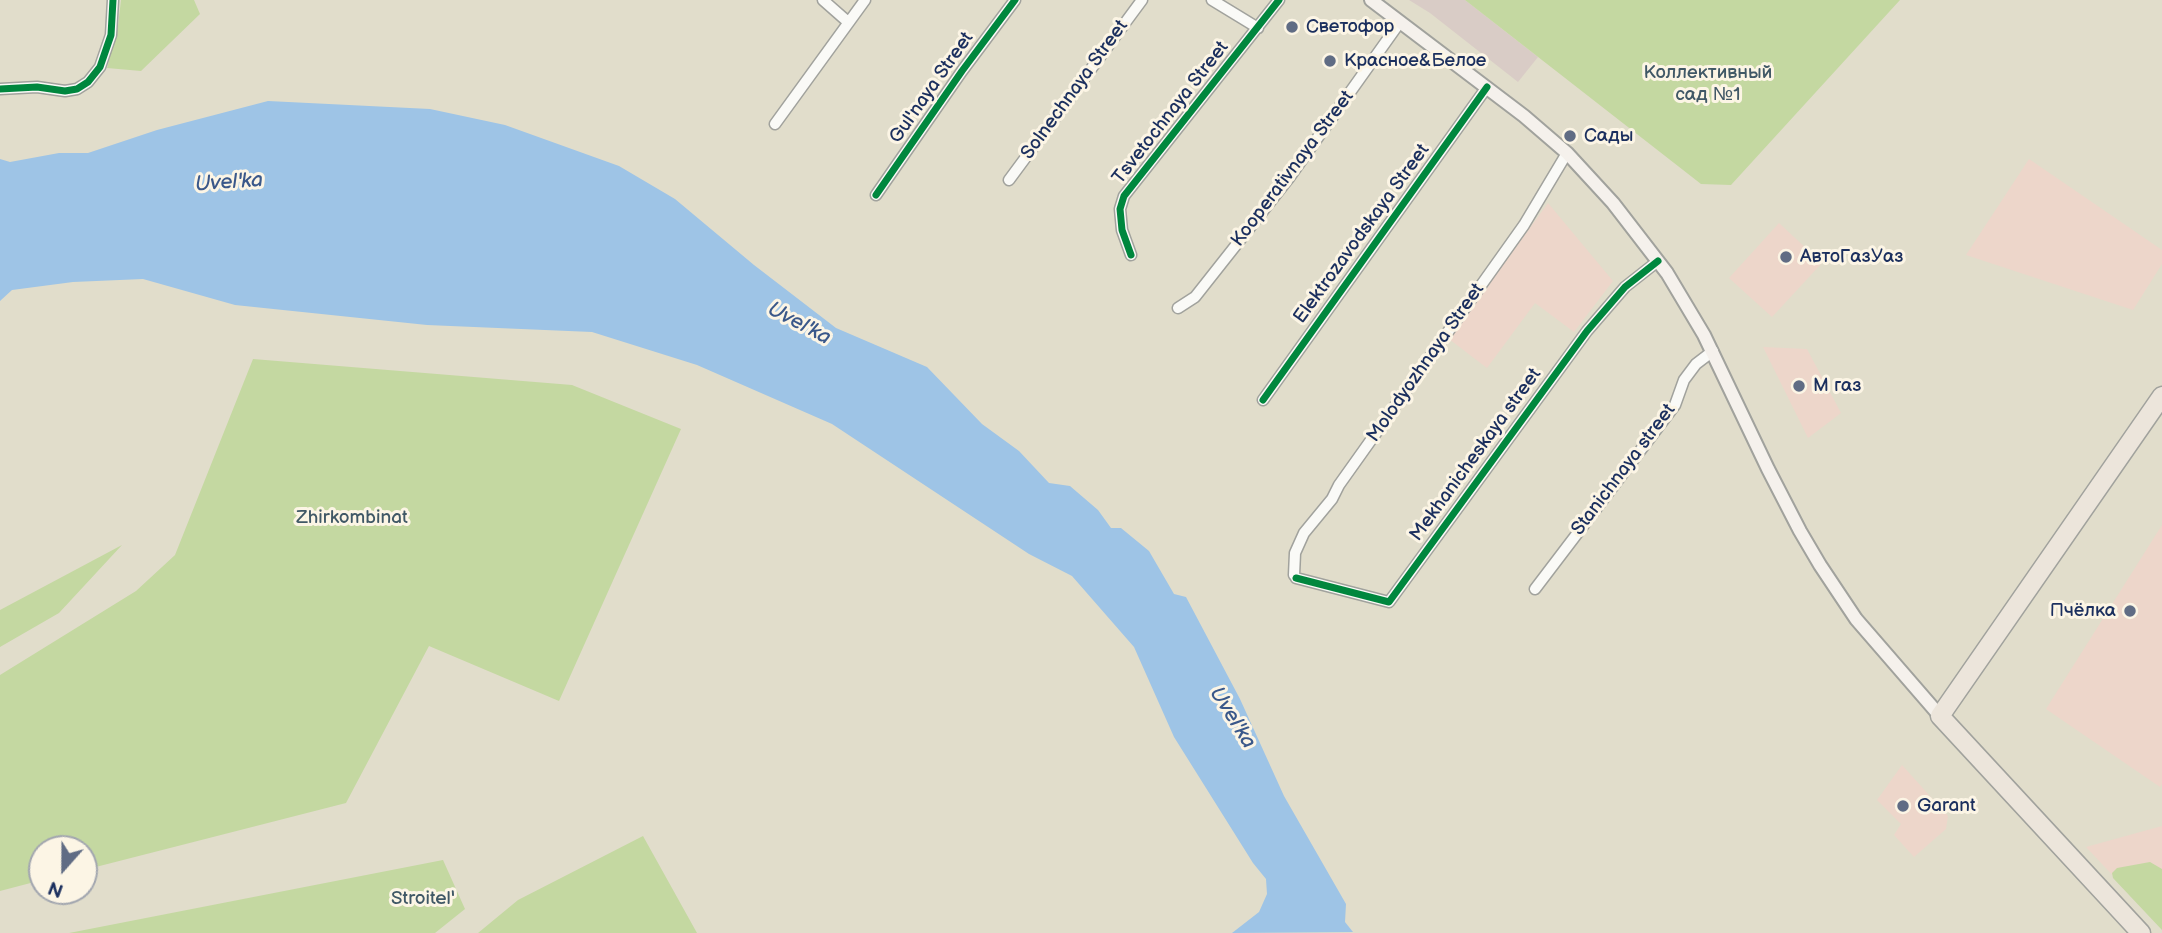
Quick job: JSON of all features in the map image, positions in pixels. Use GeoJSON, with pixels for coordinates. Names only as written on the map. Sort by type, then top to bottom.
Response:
{"type":"FeatureCollection","features":[{"type":"Feature","properties":{"kind":"highway"},"geometry":{"type":"LineString","coordinates":[[2141,933],[1940,716],[2162,396]]}},
{"type":"Feature","properties":{"kind":"main road"},"geometry":{"type":"LineString","coordinates":[[1371,0],[1487,87],[1567,153],[1613,203],[1658,261],[1713,351],[1768,469],[1820,565],[1863,627],[1940,716]]}},
{"type":"Feature","properties":{"kind":"street"},"geometry":{"type":"LineString","coordinates":[[0,89],[37,87],[65,91],[77,89],[88,82],[100,67],[111,35],[113,0]]}},
{"type":"Feature","properties":{"kind":"street"},"geometry":{"type":"LineString","coordinates":[[823,0],[848,22]]}},
{"type":"Feature","properties":{"kind":"street"},"geometry":{"type":"LineString","coordinates":[[775,124],[865,0]]}},
{"type":"Feature","properties":{"kind":"street","name":"Gul'naya Street"},"geometry":{"type":"LineString","coordinates":[[876,195],[1015,0]]}},
{"type":"Feature","properties":{"kind":"street","name":"Solnechnaya Street"},"geometry":{"type":"LineString","coordinates":[[1009,180],[1142,0]]}},
{"type":"Feature","properties":{"kind":"street"},"geometry":{"type":"LineString","coordinates":[[1212,0],[1258,28]]}},
{"type":"Feature","properties":{"kind":"street","name":"Tsvetochnaya Street"},"geometry":{"type":"LineString","coordinates":[[1131,255],[1122,230],[1120,209],[1124,197],[1279,0]]}},
{"type":"Feature","properties":{"kind":"street","name":"Kooperativnaya Street"},"geometry":{"type":"LineString","coordinates":[[1178,309],[1195,298],[1289,178],[1400,22]]}},
{"type":"Feature","properties":{"kind":"street","name":"Elektrozavodskaya Street"},"geometry":{"type":"LineString","coordinates":[[1263,400],[1487,87]]}},
{"type":"Feature","properties":{"kind":"street","name":"Molodyozhnaya Street"},"geometry":{"type":"LineString","coordinates":[[1295,576],[1295,553],[1304,533],[1332,499],[1339,485],[1524,225],[1567,153]]}},
{"type":"Feature","properties":{"kind":"street","name":"Mekhanicheskaya street"},"geometry":{"type":"LineString","coordinates":[[1295,576],[1389,602],[1587,331],[1625,287],[1658,261]]}},
{"type":"Feature","properties":{"kind":"street","name":"Stanichnaya street"},"geometry":{"type":"LineString","coordinates":[[1535,589],[1675,405],[1684,380],[1696,364],[1713,351]]}},
{"type":"Feature","properties":{"kind":"shaded area"},"geometry":{"type":"Polygon","coordinates":[[[1409,0],[1465,0],[1538,57],[1518,82],[1430,13],[1409,0]]]}},
{"type":"Feature","properties":{"kind":"shaded area"},"geometry":{"type":"Polygon","coordinates":[[[2029,159],[2162,250],[2162,264],[2133,310],[1966,255],[2029,159]]]}},
{"type":"Feature","properties":{"kind":"shaded area"},"geometry":{"type":"Polygon","coordinates":[[[1548,203],[1613,281],[1574,332],[1535,303],[1487,368],[1449,339],[1548,203]]]}},
{"type":"Feature","properties":{"kind":"shaded area"},"geometry":{"type":"Polygon","coordinates":[[[1779,223],[1822,263],[1772,317],[1729,278],[1779,223]]]}},
{"type":"Feature","properties":{"kind":"shaded area"},"geometry":{"type":"Polygon","coordinates":[[[1763,347],[1807,349],[1841,413],[1808,438],[1763,347]]]}},
{"type":"Feature","properties":{"kind":"shaded area"},"geometry":{"type":"Polygon","coordinates":[[[2162,525],[2162,784],[2160,787],[2046,709],[2162,525]]]}},
{"type":"Feature","properties":{"kind":"shaded area"},"geometry":{"type":"Polygon","coordinates":[[[1902,765],[1948,816],[1946,829],[1914,857],[1894,835],[1901,824],[1877,800],[1902,765]]]}},
{"type":"Feature","properties":{"kind":"shaded area"},"geometry":{"type":"Polygon","coordinates":[[[2162,826],[2162,928],[2086,847],[2162,826]]]}},
{"type":"Feature","properties":{"kind":"green space"},"geometry":{"type":"Polygon","coordinates":[[[121,0],[194,0],[200,14],[141,71],[107,68],[118,26],[121,0]]]}},
{"type":"Feature","properties":{"kind":"green space","name":"Коллективный сад №1"},"geometry":{"type":"Polygon","coordinates":[[[1465,0],[1900,0],[1731,185],[1701,184],[1465,0]]]}},
{"type":"Feature","properties":{"kind":"green space","name":"Zhirkombinat"},"geometry":{"type":"Polygon","coordinates":[[[253,359],[572,385],[681,429],[559,701],[429,646],[346,803],[98,866],[98,835],[28,835],[28,884],[0,891],[0,675],[136,591],[175,555],[253,359]]]}},
{"type":"Feature","properties":{"kind":"green space"},"geometry":{"type":"Polygon","coordinates":[[[122,545],[59,613],[0,647],[0,610],[122,545]]]}},
{"type":"Feature","properties":{"kind":"green space"},"geometry":{"type":"Polygon","coordinates":[[[643,836],[697,933],[478,933],[518,900],[643,836]]]}},
{"type":"Feature","properties":{"kind":"green space","name":"Stroitel'"},"geometry":{"type":"Polygon","coordinates":[[[443,860],[465,909],[435,933],[69,933],[443,860]]]}},
{"type":"Feature","properties":{"kind":"green space"},"geometry":{"type":"Polygon","coordinates":[[[2150,862],[2162,869],[2162,930],[2113,878],[2112,873],[2117,868],[2150,862]]]}},
{"type":"Feature","properties":{"kind":"water","name":"Uvel'ka"},"geometry":{"type":"Polygon","coordinates":[[[268,101],[430,109],[505,125],[619,166],[675,199],[754,265],[836,328],[927,367],[982,424],[1019,451],[1049,483],[1070,486],[1098,510],[1111,528],[1121,528],[1149,551],[1174,594],[1186,597],[1240,699],[1284,796],[1346,904],[1345,922],[1353,932],[1232,933],[1259,912],[1267,894],[1266,879],[1253,863],[1174,737],[1134,647],[1072,576],[1029,554],[832,424],[697,365],[592,332],[427,325],[235,305],[143,279],[73,282],[12,290],[0,301],[0,159],[10,162],[59,153],[88,153],[157,130],[268,101]]]}},
{"type":"Feature","properties":{"kind":"cycle path"},"geometry":{"type":"LineString","coordinates":[[0,89],[37,87],[65,91],[77,89],[88,82],[100,67],[111,35],[113,0]]}},
{"type":"Feature","properties":{"kind":"cycle path"},"geometry":{"type":"LineString","coordinates":[[876,195],[1015,0]]}},
{"type":"Feature","properties":{"kind":"cycle path"},"geometry":{"type":"LineString","coordinates":[[1131,255],[1122,230],[1120,209],[1124,196],[1279,0]]}},
{"type":"Feature","properties":{"kind":"cycle path"},"geometry":{"type":"LineString","coordinates":[[1263,400],[1487,87]]}},
{"type":"Feature","properties":{"kind":"cycle path"},"geometry":{"type":"LineString","coordinates":[[1296,578],[1389,602],[1587,331],[1625,287],[1658,261]]}},
{"type":"Feature","properties":{"kind":"place","name":"Светофор"},"geometry":{"type":"Point","coordinates":[1292,27]}},
{"type":"Feature","properties":{"kind":"place","name":"Красное&Белое"},"geometry":{"type":"Point","coordinates":[1330,61]}},
{"type":"Feature","properties":{"kind":"place","name":"Сады"},"geometry":{"type":"Point","coordinates":[1570,136]}},
{"type":"Feature","properties":{"kind":"place","name":"АвтоГазУаз"},"geometry":{"type":"Point","coordinates":[1786,257]}},
{"type":"Feature","properties":{"kind":"place","name":"М газ"},"geometry":{"type":"Point","coordinates":[1799,386]}},
{"type":"Feature","properties":{"kind":"place","name":"Пчёлка"},"geometry":{"type":"Point","coordinates":[2130,611]}},
{"type":"Feature","properties":{"kind":"place","name":"Garant"},"geometry":{"type":"Point","coordinates":[1903,806]}}]}
